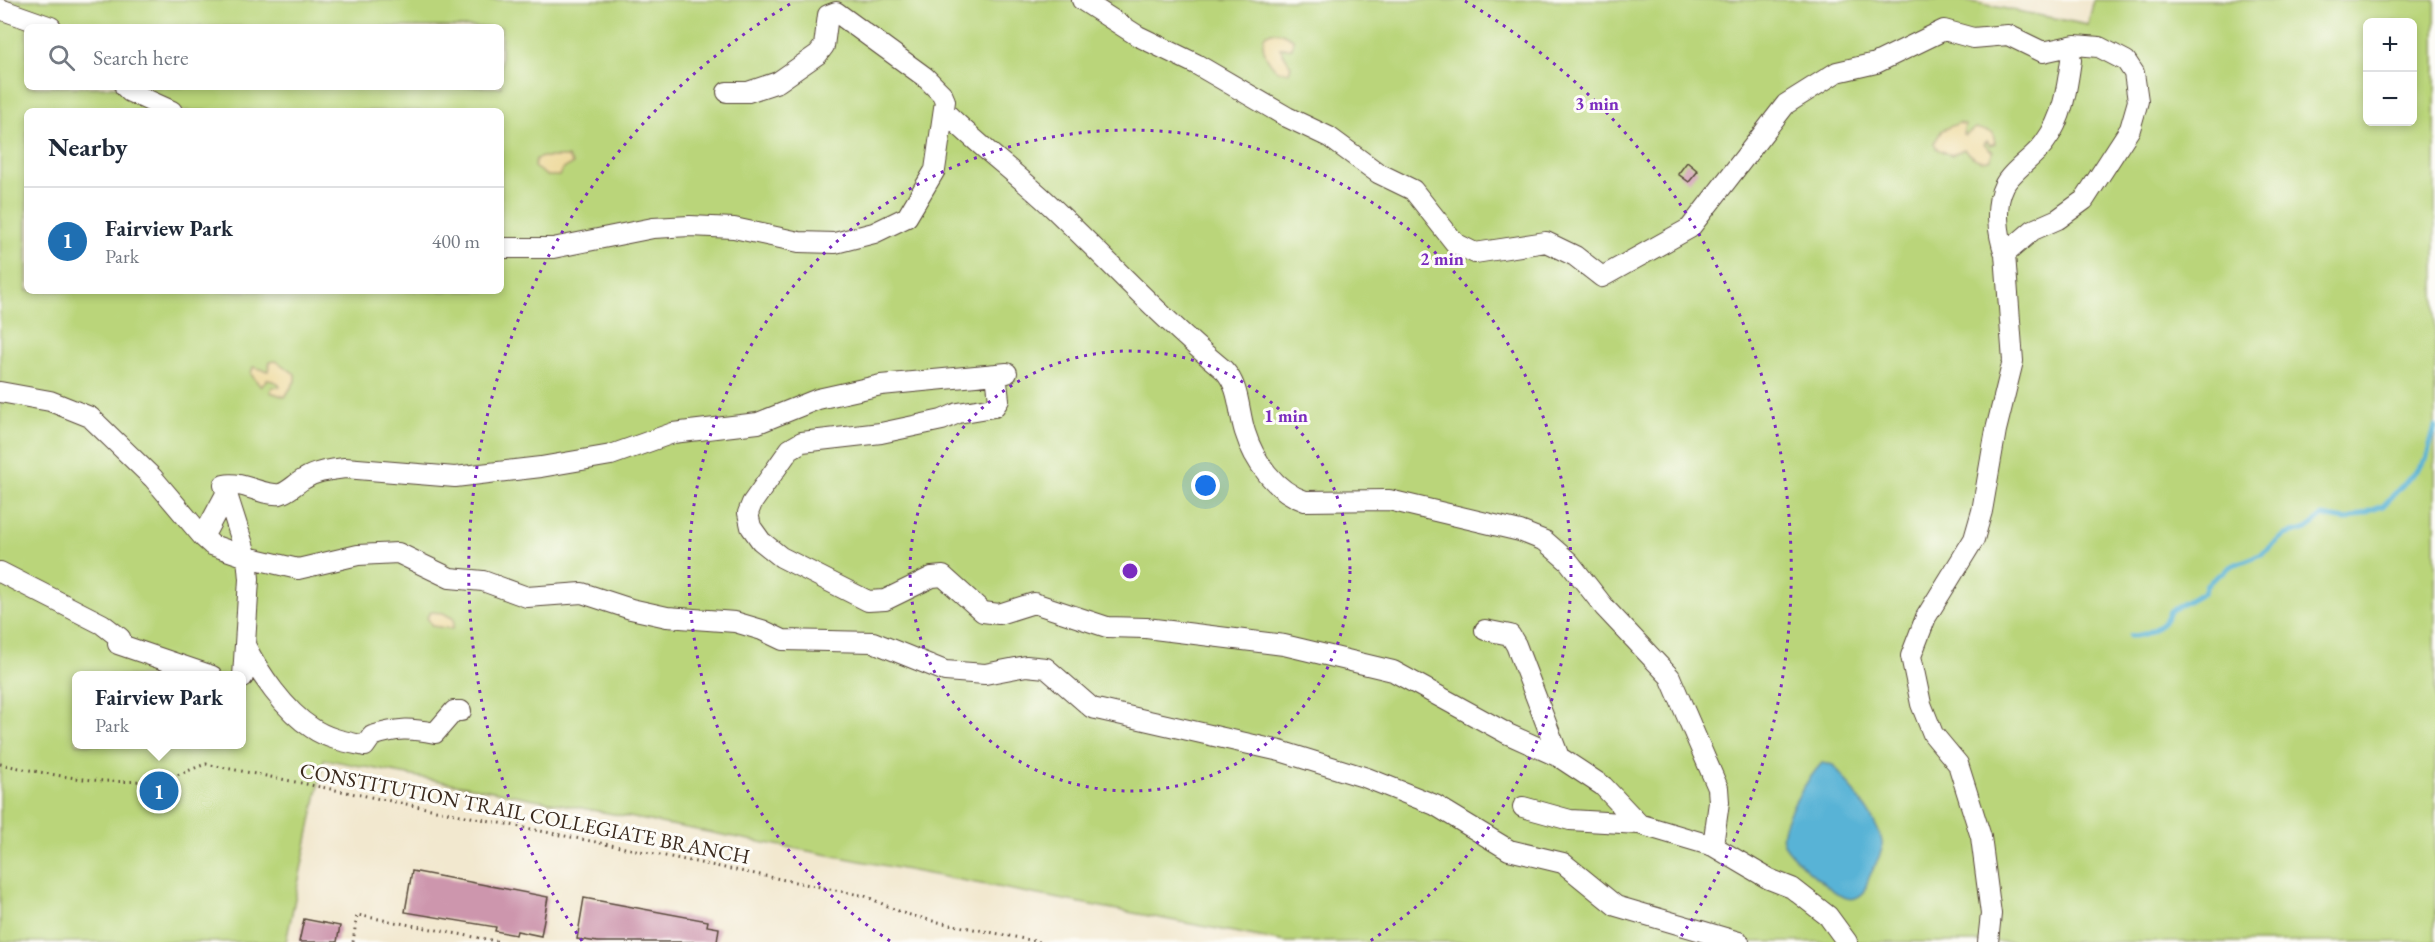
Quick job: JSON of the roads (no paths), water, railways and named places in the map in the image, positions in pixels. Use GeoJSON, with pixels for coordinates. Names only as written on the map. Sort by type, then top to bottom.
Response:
{"type":"FeatureCollection","features":[{"type":"Feature","properties":{"kind":"lane"},"geometry":{"type":"LineString","coordinates":[[1082,0],[1138,36],[1196,64],[1287,117],[1329,137],[1378,173],[1413,190],[1455,243],[1475,253],[1546,242],[1575,256],[1602,277],[1690,228],[1786,104],[1837,72],[1876,63],[1944,30],[1973,38],[2008,35],[2070,68],[2061,113],[2045,143],[2004,185],[1999,212],[1999,236],[2005,254],[2013,361],[1995,430],[1982,511],[1974,539],[1926,617],[1911,656],[1921,704],[1933,734],[1958,764],[1981,837],[1991,915],[1988,942]]}},
{"type":"Feature","properties":{"kind":"lane"},"geometry":{"type":"LineString","coordinates":[[0,9],[42,24]]}},
{"type":"Feature","properties":{"kind":"lane"},"geometry":{"type":"LineString","coordinates":[[504,248],[553,248],[653,228],[690,226],[734,228],[800,242],[835,243],[852,239],[908,217],[935,170],[945,112],[942,94],[925,77],[840,14],[833,12],[827,18],[824,46],[819,54],[778,82],[748,92],[727,92]]}},
{"type":"Feature","properties":{"kind":"lane"},"geometry":{"type":"LineString","coordinates":[[2005,254],[2033,230],[2058,219],[2084,200],[2130,129],[2138,101],[2134,73],[2126,61],[2113,52],[2099,47],[2075,45],[2043,52]]}},
{"type":"Feature","properties":{"kind":"lane"},"geometry":{"type":"LineString","coordinates":[[128,90],[165,108]]}},
{"type":"Feature","properties":{"kind":"lane"},"geometry":{"type":"LineString","coordinates":[[945,112],[1045,201],[1137,292],[1224,370],[1232,379],[1245,432],[1255,455],[1267,475],[1293,497],[1305,501],[1389,500],[1520,531],[1545,541],[1559,551],[1605,608],[1670,677],[1718,788],[1717,849]]}},
{"type":"Feature","properties":{"kind":"lane"},"geometry":{"type":"LineString","coordinates":[[461,711],[454,711],[435,733],[405,728],[390,730],[372,736],[365,746],[338,740],[312,728],[247,675],[244,642],[249,579],[247,557],[224,484],[232,483],[269,493],[282,494],[320,472],[345,468],[455,477],[541,467],[611,455],[673,433],[758,423],[818,399],[881,385],[1002,374],[999,400],[994,407],[958,413],[942,420],[881,433],[802,442],[790,449],[752,503],[748,513],[751,527],[761,541],[781,557],[868,601],[885,600],[932,577],[943,576],[983,612],[999,614],[1034,603],[1107,627],[1146,628],[1284,645],[1393,671],[1508,734],[1559,757],[1603,786],[1639,824]]}},
{"type":"Feature","properties":{"kind":"lane"},"geometry":{"type":"LineString","coordinates":[[0,392],[50,400],[90,417],[153,478],[207,541],[249,579]]}},
{"type":"Feature","properties":{"kind":"lane"},"geometry":{"type":"LineString","coordinates":[[207,541],[226,494]]}},
{"type":"Feature","properties":{"kind":"lane"},"geometry":{"type":"LineString","coordinates":[[207,541],[247,557],[298,568],[358,555],[398,554],[450,578],[499,585],[527,597],[582,592],[631,609],[656,614],[735,622],[762,630],[783,640],[873,642],[945,671],[985,674],[1026,666],[1046,668],[1092,708],[1280,751],[1366,778],[1435,805],[1509,850],[1563,863],[1616,906],[1739,942]]}},
{"type":"Feature","properties":{"kind":"lane"},"geometry":{"type":"LineString","coordinates":[[0,572],[102,624],[120,638],[118,644],[200,671]]}},
{"type":"Feature","properties":{"kind":"lane"},"geometry":{"type":"LineString","coordinates":[[1485,630],[1510,635],[1516,645],[1559,757]]}},
{"type":"Feature","properties":{"kind":"lane"},"geometry":{"type":"LineString","coordinates":[[1523,807],[1570,820],[1639,824],[1717,849],[1745,866],[1807,897],[1828,916],[1847,942]]}},
{"type":"Feature","properties":{"kind":"water"},"geometry":{"type":"Polygon","coordinates":[[[1822,763],[1834,765],[1872,818],[1882,840],[1882,848],[1865,891],[1859,897],[1844,897],[1820,880],[1800,863],[1783,841],[1785,823],[1790,812],[1803,788],[1822,763]]]}},
{"type":"Feature","properties":{"kind":"waterway"},"geometry":{"type":"LineString","coordinates":[[2130,636],[2154,630],[2164,622],[2170,611],[2204,592],[2207,584],[2231,566],[2262,554],[2285,535],[2307,529],[2322,516],[2346,520],[2383,506],[2426,460],[2435,427]]}},
{"type":"Feature","properties":{"kind":"place","name":"Fairview Park"},"geometry":{"type":"Point","coordinates":[159,791]}}]}
